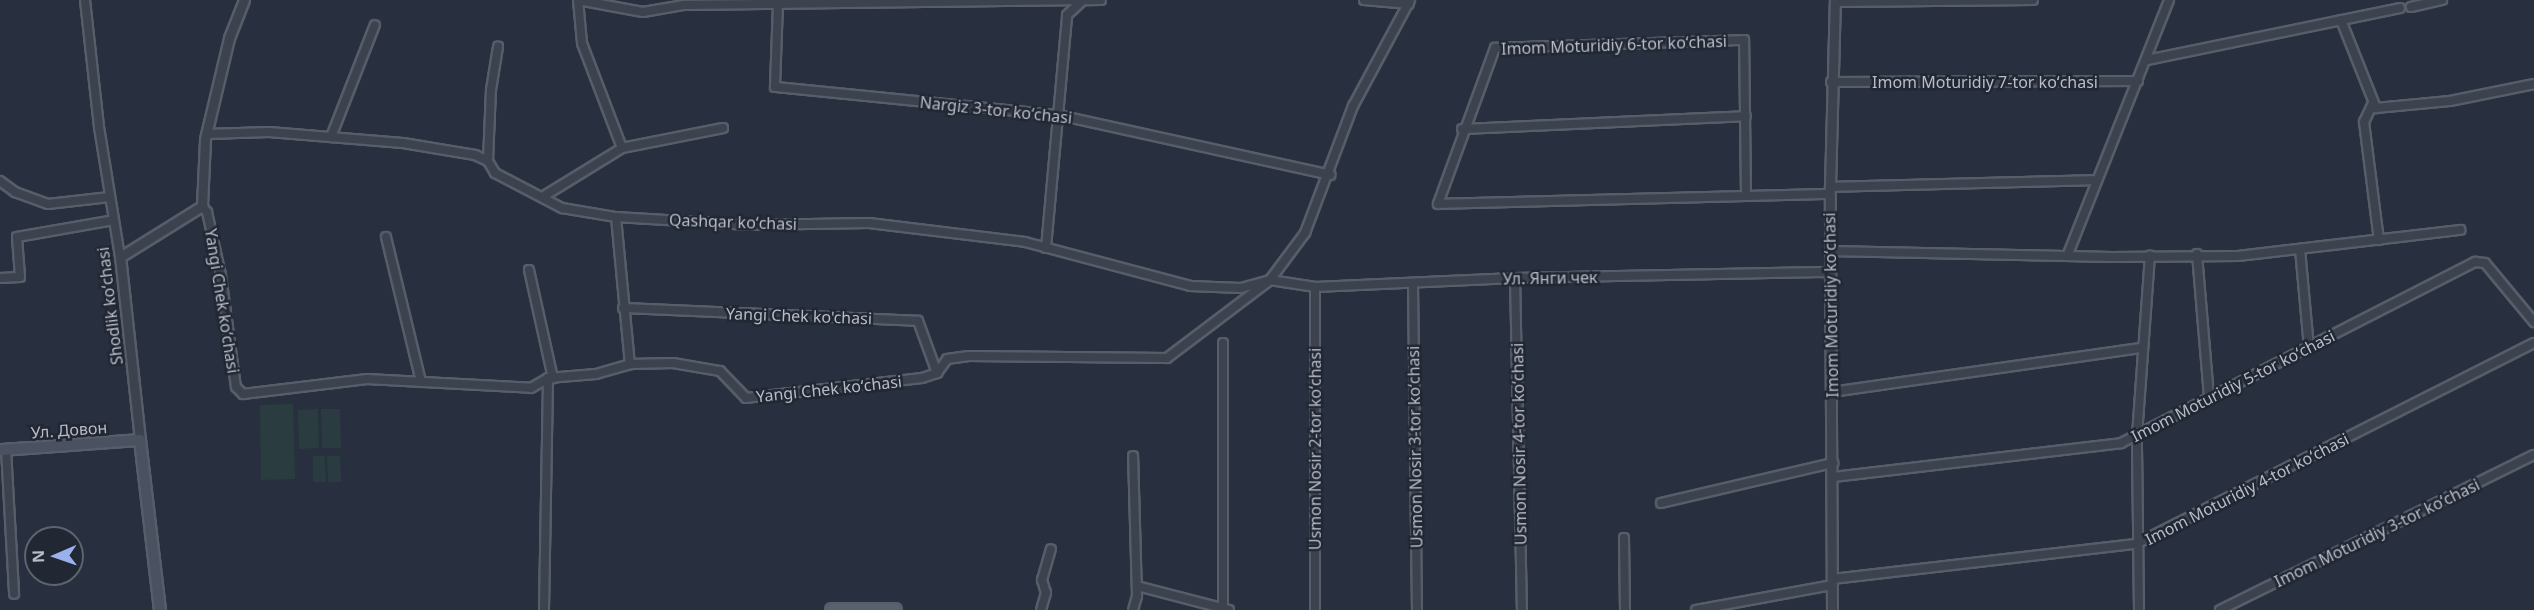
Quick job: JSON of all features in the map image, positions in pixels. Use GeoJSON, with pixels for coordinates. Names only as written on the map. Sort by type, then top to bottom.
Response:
{"type":"FeatureCollection","features":[{"type":"Feature","properties":{"kind":"main road","name":"Ул. Довон"},"geometry":{"type":"LineString","coordinates":[[3,449],[140,440]]}},
{"type":"Feature","properties":{"kind":"main road","name":"Shodlik koʻchasi"},"geometry":{"type":"LineString","coordinates":[[140,440],[160,610]]}},
{"type":"Feature","properties":{"kind":"main road"},"geometry":{"type":"LineString","coordinates":[[832,610],[895,610]]}},
{"type":"Feature","properties":{"kind":"street","name":"Shodlik koʻchasi"},"geometry":{"type":"LineString","coordinates":[[85,0],[110,197],[120,257],[140,440]]}},
{"type":"Feature","properties":{"kind":"street"},"geometry":{"type":"LineString","coordinates":[[120,257],[202,206],[207,134],[228,38],[244,0]]}},
{"type":"Feature","properties":{"kind":"street"},"geometry":{"type":"LineString","coordinates":[[622,148],[582,44],[578,0],[643,12],[684,5],[1101,0]]}},
{"type":"Feature","properties":{"kind":"street"},"geometry":{"type":"LineString","coordinates":[[1046,248],[1067,15],[1083,0]]}},
{"type":"Feature","properties":{"kind":"street"},"geometry":{"type":"LineString","coordinates":[[1364,0],[1409,2]]}},
{"type":"Feature","properties":{"kind":"street"},"geometry":{"type":"LineString","coordinates":[[1835,1],[2034,0]]}},
{"type":"Feature","properties":{"kind":"street"},"geometry":{"type":"LineString","coordinates":[[2068,254],[2169,0]]}},
{"type":"Feature","properties":{"kind":"street"},"geometry":{"type":"LineString","coordinates":[[2411,7],[2442,0]]}},
{"type":"Feature","properties":{"kind":"street","name":"Imom Moturidiy koʻchasi"},"geometry":{"type":"LineString","coordinates":[[1832,610],[1830,191],[1831,82],[1835,1]]}},
{"type":"Feature","properties":{"kind":"street","name":"Yangi Chek koʻchasi"},"geometry":{"type":"LineString","coordinates":[[202,206],[207,212],[221,275],[237,392],[367,379],[531,388],[551,378],[596,374],[630,364],[673,363],[720,371],[746,398],[842,390],[937,373],[947,359],[969,356],[1167,358],[1270,280],[1305,233],[1330,175],[1353,106],[1409,2]]}},
{"type":"Feature","properties":{"kind":"street","name":"Nargiz 3-tor koʻchasi"},"geometry":{"type":"LineString","coordinates":[[778,4],[776,87],[1058,115],[1330,175]]}},
{"type":"Feature","properties":{"kind":"street"},"geometry":{"type":"LineString","coordinates":[[2147,60],[2400,8]]}},
{"type":"Feature","properties":{"kind":"street"},"geometry":{"type":"LineString","coordinates":[[2341,20],[2372,105],[2364,122],[2379,240]]}},
{"type":"Feature","properties":{"kind":"street"},"geometry":{"type":"LineString","coordinates":[[332,137],[375,25]]}},
{"type":"Feature","properties":{"kind":"street","name":"Imom Moturidiy 6-tor koʻchasi"},"geometry":{"type":"LineString","coordinates":[[1746,195],[1744,40],[1495,48],[1462,129],[1438,204],[1746,195],[2096,180]]}},
{"type":"Feature","properties":{"kind":"street"},"geometry":{"type":"LineString","coordinates":[[488,161],[491,90],[498,47]]}},
{"type":"Feature","properties":{"kind":"street","name":"Imom Moturidiy 7-tor koʻchasi"},"geometry":{"type":"LineString","coordinates":[[1831,82],[2138,81]]}},
{"type":"Feature","properties":{"kind":"street"},"geometry":{"type":"LineString","coordinates":[[2372,105],[2386,109],[2450,101],[2534,84]]}},
{"type":"Feature","properties":{"kind":"street"},"geometry":{"type":"LineString","coordinates":[[1462,129],[1746,116]]}},
{"type":"Feature","properties":{"kind":"street"},"geometry":{"type":"LineString","coordinates":[[544,196],[622,148],[723,128]]}},
{"type":"Feature","properties":{"kind":"street","name":"Qashqar koʻchasi"},"geometry":{"type":"LineString","coordinates":[[207,134],[269,132],[403,143],[488,161],[495,173],[544,196],[562,208],[616,218],[749,225],[869,223],[1046,248],[1190,286],[1241,288],[1270,280]]}},
{"type":"Feature","properties":{"kind":"street"},"geometry":{"type":"LineString","coordinates":[[0,181],[15,192],[48,204],[110,197]]}},
{"type":"Feature","properties":{"kind":"street"},"geometry":{"type":"LineString","coordinates":[[616,218],[630,364]]}},
{"type":"Feature","properties":{"kind":"street"},"geometry":{"type":"LineString","coordinates":[[0,278],[20,277],[17,237],[114,220]]}},
{"type":"Feature","properties":{"kind":"street"},"geometry":{"type":"LineString","coordinates":[[1830,251],[2250,255],[2460,230]]}},
{"type":"Feature","properties":{"kind":"street"},"geometry":{"type":"LineString","coordinates":[[386,237],[421,382]]}},
{"type":"Feature","properties":{"kind":"street"},"geometry":{"type":"LineString","coordinates":[[2300,249],[2309,346]]}},
{"type":"Feature","properties":{"kind":"street"},"geometry":{"type":"LineString","coordinates":[[2197,254],[2209,397]]}},
{"type":"Feature","properties":{"kind":"street"},"geometry":{"type":"LineString","coordinates":[[2139,610],[2136,544],[2137,436],[2150,255]]}},
{"type":"Feature","properties":{"kind":"street","name":"Imom Moturidiy 5-tor koʻchasi"},"geometry":{"type":"LineString","coordinates":[[1833,477],[2121,443],[2475,262],[2485,263],[2534,322]]}},
{"type":"Feature","properties":{"kind":"street"},"geometry":{"type":"LineString","coordinates":[[529,270],[551,378],[544,610]]}},
{"type":"Feature","properties":{"kind":"street","name":"Ул. Янги чек"},"geometry":{"type":"LineString","coordinates":[[1270,280],[1315,287],[1515,278],[1831,272]]}},
{"type":"Feature","properties":{"kind":"street","name":"Usmon Nosir 4-tor koʻchasi"},"geometry":{"type":"LineString","coordinates":[[1515,278],[1522,610]]}},
{"type":"Feature","properties":{"kind":"street","name":"Usmon Nosir 3-tor koʻchasi"},"geometry":{"type":"LineString","coordinates":[[1413,284],[1417,610]]}},
{"type":"Feature","properties":{"kind":"street","name":"Usmon Nosir 2-tor koʻchasi"},"geometry":{"type":"LineString","coordinates":[[1315,287],[1315,610]]}},
{"type":"Feature","properties":{"kind":"street","name":"Yangi Chek ko'chasi"},"geometry":{"type":"LineString","coordinates":[[623,308],[918,321],[937,373]]}},
{"type":"Feature","properties":{"kind":"street"},"geometry":{"type":"LineString","coordinates":[[1137,586],[1226,609],[1223,343]]}},
{"type":"Feature","properties":{"kind":"street","name":"Imom Moturidiy 4-tor koʻchasi"},"geometry":{"type":"LineString","coordinates":[[1696,610],[1832,582],[2136,544],[2534,344]]}},
{"type":"Feature","properties":{"kind":"street"},"geometry":{"type":"LineString","coordinates":[[1832,392],[2142,348]]}},
{"type":"Feature","properties":{"kind":"street"},"geometry":{"type":"LineString","coordinates":[[3,449],[14,594]]}},
{"type":"Feature","properties":{"kind":"street","name":"Imom Moturidiy 3-tor koʻchasi"},"geometry":{"type":"LineString","coordinates":[[2220,610],[2534,455]]}},
{"type":"Feature","properties":{"kind":"street"},"geometry":{"type":"LineString","coordinates":[[1133,456],[1137,586],[1133,610]]}},
{"type":"Feature","properties":{"kind":"street"},"geometry":{"type":"LineString","coordinates":[[1661,503],[1833,463]]}},
{"type":"Feature","properties":{"kind":"street"},"geometry":{"type":"LineString","coordinates":[[1624,538],[1625,610]]}},
{"type":"Feature","properties":{"kind":"street"},"geometry":{"type":"LineString","coordinates":[[1041,610],[1046,594],[1042,580],[1051,549]]}},
{"type":"Feature","properties":{"kind":"shaded area"},"geometry":{"type":"Polygon","coordinates":[[[293,404],[295,479],[261,480],[260,405],[293,404]]]}},
{"type":"Feature","properties":{"kind":"shaded area"},"geometry":{"type":"Polygon","coordinates":[[[318,409],[319,448],[299,449],[298,410],[318,409]]]}},
{"type":"Feature","properties":{"kind":"shaded area"},"geometry":{"type":"Polygon","coordinates":[[[321,409],[340,409],[341,448],[322,448],[321,409]]]}},
{"type":"Feature","properties":{"kind":"shaded area"},"geometry":{"type":"Polygon","coordinates":[[[313,456],[325,456],[326,482],[313,482],[313,456]]]}},
{"type":"Feature","properties":{"kind":"shaded area"},"geometry":{"type":"Polygon","coordinates":[[[327,456],[340,456],[341,482],[328,482],[327,456]]]}}]}
